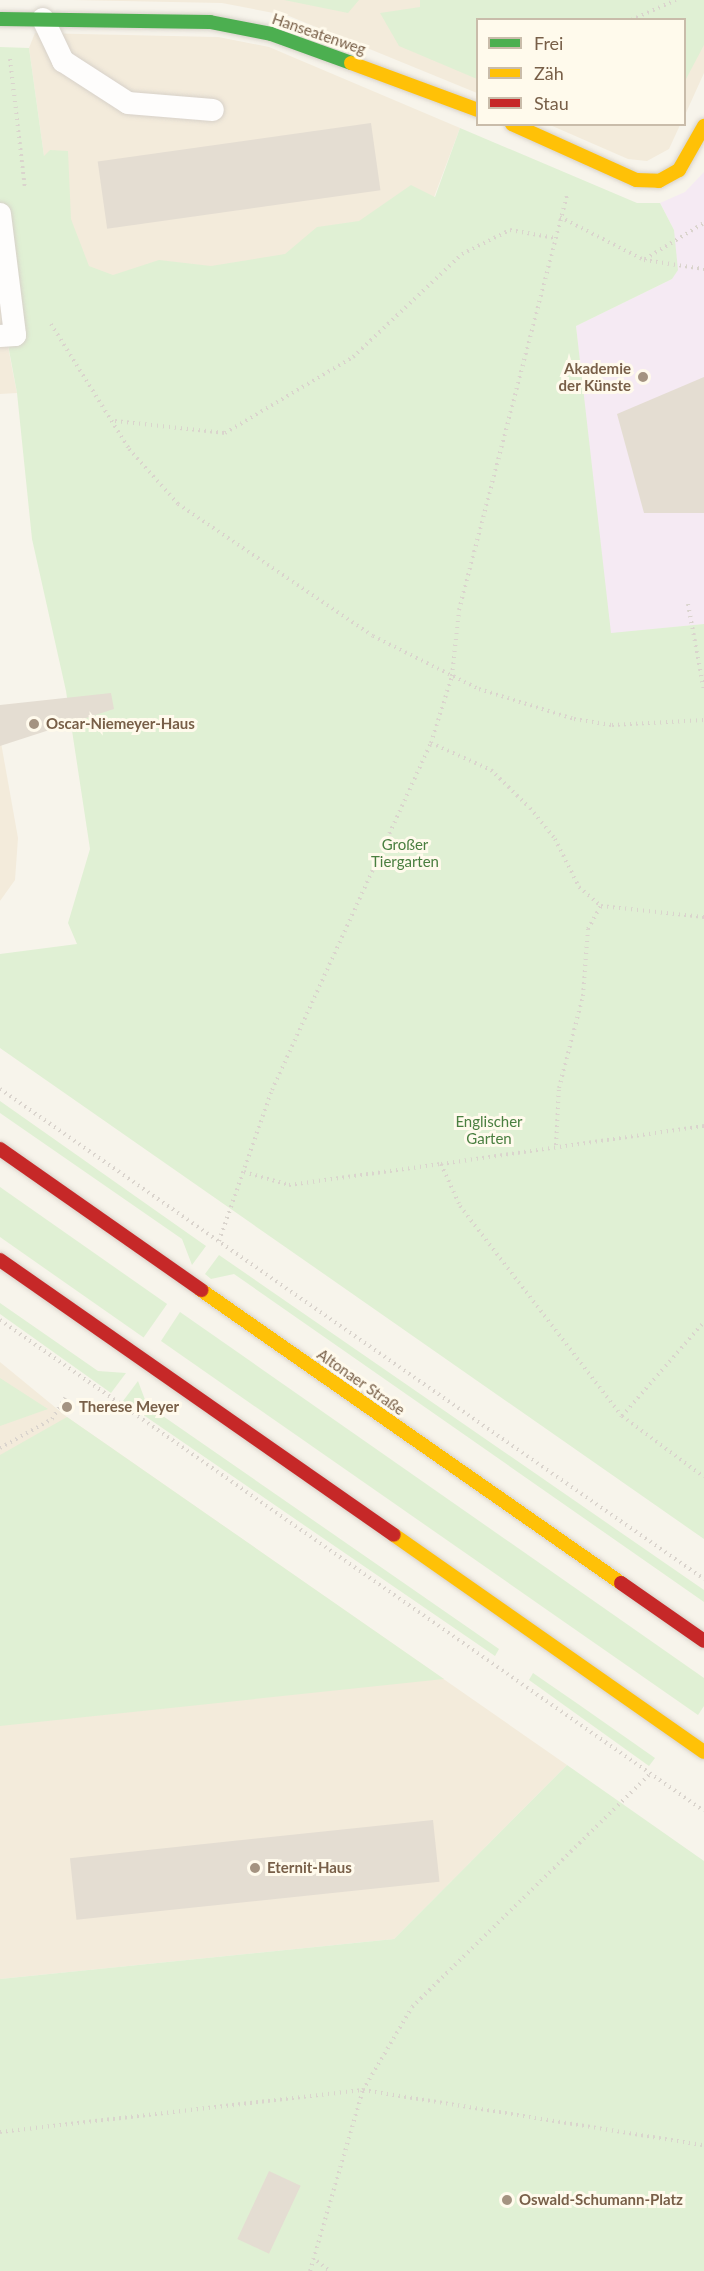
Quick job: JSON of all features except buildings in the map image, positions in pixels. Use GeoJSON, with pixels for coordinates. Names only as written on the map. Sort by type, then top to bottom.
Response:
{"type":"FeatureCollection","features":[{"type":"Feature","properties":{"kind":"main road","name":"Hanseatenweg"},"geometry":{"type":"LineString","coordinates":[[3,19],[210,22],[272,34],[476,110]]}},
{"type":"Feature","properties":{"kind":"main road"},"geometry":{"type":"LineString","coordinates":[[517,126],[636,180],[659,181],[679,170],[704,126]]}},
{"type":"Feature","properties":{"kind":"main road","name":"Altonaer Straße"},"geometry":{"type":"LineString","coordinates":[[0,1149],[704,1641]]}},
{"type":"Feature","properties":{"kind":"main road"},"geometry":{"type":"LineString","coordinates":[[0,1260],[704,1752]]}},
{"type":"Feature","properties":{"kind":"lane"},"geometry":{"type":"LineString","coordinates":[[43,19],[63,61],[128,104],[213,110]]}},
{"type":"Feature","properties":{"kind":"lane"},"geometry":{"type":"LineString","coordinates":[[0,214],[15,335],[0,336]]}},
{"type":"Feature","properties":{"kind":"path"},"geometry":{"type":"LineString","coordinates":[[636,18],[676,0]]}},
{"type":"Feature","properties":{"kind":"path"},"geometry":{"type":"LineString","coordinates":[[3,19],[27,199]]}},
{"type":"Feature","properties":{"kind":"path"},"geometry":{"type":"LineString","coordinates":[[219,1241],[277,1080],[431,743],[453,676],[459,610],[559,217],[590,158]]}},
{"type":"Feature","properties":{"kind":"path"},"geometry":{"type":"LineString","coordinates":[[559,217],[645,260],[704,269]]}},
{"type":"Feature","properties":{"kind":"path"},"geometry":{"type":"LineString","coordinates":[[645,260],[704,223]]}},
{"type":"Feature","properties":{"kind":"path"},"geometry":{"type":"LineString","coordinates":[[115,421],[225,433],[353,357],[462,254],[510,230],[555,238]]}},
{"type":"Feature","properties":{"kind":"path"},"geometry":{"type":"LineString","coordinates":[[44,313],[115,421],[129,449],[178,504],[373,636],[453,676],[574,719],[612,725],[704,720]]}},
{"type":"Feature","properties":{"kind":"path"},"geometry":{"type":"LineString","coordinates":[[688,604],[704,690]]}},
{"type":"Feature","properties":{"kind":"path"},"geometry":{"type":"LineString","coordinates":[[431,743],[490,770],[530,808],[555,839],[579,887],[601,906],[704,917]]}},
{"type":"Feature","properties":{"kind":"path"},"geometry":{"type":"LineString","coordinates":[[556,1145],[559,1088],[583,996],[588,929],[601,906]]}},
{"type":"Feature","properties":{"kind":"path"},"geometry":{"type":"LineString","coordinates":[[0,1089],[704,1579]]}},
{"type":"Feature","properties":{"kind":"path"},"geometry":{"type":"LineString","coordinates":[[244,1172],[289,1185],[556,1145],[704,1126]]}},
{"type":"Feature","properties":{"kind":"path"},"geometry":{"type":"LineString","coordinates":[[441,1164],[460,1206],[622,1416],[704,1477]]}},
{"type":"Feature","properties":{"kind":"path"},"geometry":{"type":"LineString","coordinates":[[0,1320],[704,1810]]}},
{"type":"Feature","properties":{"kind":"path"},"geometry":{"type":"LineString","coordinates":[[622,1416],[704,1322]]}},
{"type":"Feature","properties":{"kind":"path"},"geometry":{"type":"LineString","coordinates":[[0,1448],[52,1419],[65,1398]]}},
{"type":"Feature","properties":{"kind":"path"},"geometry":{"type":"LineString","coordinates":[[310,2271],[317,2261],[363,2090],[412,2007],[651,1773]]}},
{"type":"Feature","properties":{"kind":"path"},"geometry":{"type":"LineString","coordinates":[[0,2132],[363,2090],[704,2145]]}},
{"type":"Feature","properties":{"kind":"path"},"geometry":{"type":"LineString","coordinates":[[317,2261],[330,2271]]}},
{"type":"Feature","properties":{"kind":"shaded area"},"geometry":{"type":"Polygon","coordinates":[[[72,0],[704,0],[704,73],[686,113],[686,18],[476,18],[476,93],[289,16],[222,3],[72,0]]]}},
{"type":"Feature","properties":{"kind":"shaded area"},"geometry":{"type":"Polygon","coordinates":[[[35,33],[218,37],[269,47],[460,128],[416,245],[63,293],[29,48],[35,33]]]}},
{"type":"Feature","properties":{"kind":"shaded area"},"geometry":{"type":"Polygon","coordinates":[[[552,126],[680,126],[669,149],[647,161],[628,159],[552,126]]]}},
{"type":"Feature","properties":{"kind":"shaded area","name":"Akademie der Künste"},"geometry":{"type":"Polygon","coordinates":[[[704,172],[704,624],[608,634],[576,326],[672,279],[674,230],[660,203],[685,192],[704,172]]]}},
{"type":"Feature","properties":{"kind":"shaded area"},"geometry":{"type":"Polygon","coordinates":[[[0,302],[12,368],[17,393],[0,394],[0,302]]]}},
{"type":"Feature","properties":{"kind":"shaded area"},"geometry":{"type":"Polygon","coordinates":[[[0,737],[18,838],[15,880],[0,901],[0,737]]]}},
{"type":"Feature","properties":{"kind":"shaded area"},"geometry":{"type":"Polygon","coordinates":[[[0,1362],[67,1417],[567,1765],[394,1939],[0,1979],[0,1362]]]}},
{"type":"Feature","properties":{"kind":"green space"},"geometry":{"type":"Polygon","coordinates":[[[284,0],[359,0],[348,13],[284,0]]]}},
{"type":"Feature","properties":{"kind":"green space"},"geometry":{"type":"Polygon","coordinates":[[[420,0],[704,0],[704,45],[686,79],[686,18],[476,18],[476,79],[399,46],[380,13],[420,7],[420,0]]]}},
{"type":"Feature","properties":{"kind":"green space","name":"Großer Tiergarten"},"geometry":{"type":"Polygon","coordinates":[[[0,47],[29,48],[44,156],[50,150],[68,151],[71,219],[89,266],[113,275],[159,260],[211,266],[285,254],[317,227],[359,221],[411,185],[435,197],[460,128],[637,203],[660,203],[674,230],[678,270],[672,279],[576,326],[611,633],[704,624],[704,1539],[0,1048],[0,954],[77,944],[68,923],[90,849],[66,691],[32,539],[17,393],[0,302],[0,47]]]}},
{"type":"Feature","properties":{"kind":"green space"},"geometry":{"type":"Polygon","coordinates":[[[0,1101],[206,1246],[192,1265],[182,1239],[0,1113],[0,1101]]]}},
{"type":"Feature","properties":{"kind":"green space"},"geometry":{"type":"Polygon","coordinates":[[[0,1187],[167,1304],[144,1338],[0,1237],[0,1187]]]}},
{"type":"Feature","properties":{"kind":"green space"},"geometry":{"type":"Polygon","coordinates":[[[219,1255],[704,1590],[704,1602],[234,1274],[211,1279],[205,1274],[219,1255]]]}},
{"type":"Feature","properties":{"kind":"green space"},"geometry":{"type":"Polygon","coordinates":[[[0,1303],[98,1371],[126,1373],[111,1393],[0,1314],[0,1303]]]}},
{"type":"Feature","properties":{"kind":"green space"},"geometry":{"type":"Polygon","coordinates":[[[180,1312],[704,1678],[704,1706],[698,1715],[161,1341],[180,1312]]]}},
{"type":"Feature","properties":{"kind":"green space"},"geometry":{"type":"Polygon","coordinates":[[[0,1378],[48,1409],[0,1426],[0,1378]]]}},
{"type":"Feature","properties":{"kind":"green space"},"geometry":{"type":"Polygon","coordinates":[[[138,1381],[147,1405],[499,1649],[495,1656],[123,1401],[138,1381]]]}},
{"type":"Feature","properties":{"kind":"green space"},"geometry":{"type":"Polygon","coordinates":[[[67,1417],[444,1679],[0,1726],[0,1455],[67,1417]]]}},
{"type":"Feature","properties":{"kind":"green space"},"geometry":{"type":"Polygon","coordinates":[[[533,1673],[655,1758],[649,1766],[529,1680],[533,1673]]]}},
{"type":"Feature","properties":{"kind":"green space"},"geometry":{"type":"Polygon","coordinates":[[[567,1765],[704,1861],[704,2271],[0,2271],[0,1979],[394,1939],[567,1765]]]}},
{"type":"Feature","properties":{"kind":"traffic: fast"},"geometry":{"type":"LineString","coordinates":[[0,19],[210,22],[271,34],[351,63]]}},
{"type":"Feature","properties":{"kind":"traffic: slow"},"geometry":{"type":"LineString","coordinates":[[351,63],[476,109]]}},
{"type":"Feature","properties":{"kind":"traffic: slow"},"geometry":{"type":"LineString","coordinates":[[516,126],[636,180],[659,181],[679,170],[704,126]]}},
{"type":"Feature","properties":{"kind":"traffic: slow"},"geometry":{"type":"LineString","coordinates":[[201,1290],[621,1583]]}},
{"type":"Feature","properties":{"kind":"traffic: slow"},"geometry":{"type":"LineString","coordinates":[[394,1535],[704,1752]]}},
{"type":"Feature","properties":{"kind":"traffic: jam"},"geometry":{"type":"LineString","coordinates":[[0,1149],[201,1290]]}},
{"type":"Feature","properties":{"kind":"traffic: jam"},"geometry":{"type":"LineString","coordinates":[[0,1260],[394,1535]]}},
{"type":"Feature","properties":{"kind":"traffic: jam"},"geometry":{"type":"LineString","coordinates":[[621,1583],[704,1641]]}},
{"type":"Feature","properties":{"kind":"place","name":"Akademie der Künste"},"geometry":{"type":"Point","coordinates":[643,377]}},
{"type":"Feature","properties":{"kind":"place","name":"Oscar-Niemeyer-Haus"},"geometry":{"type":"Point","coordinates":[34,724]}},
{"type":"Feature","properties":{"kind":"place","name":"Therese Meyer"},"geometry":{"type":"Point","coordinates":[67,1407]}},
{"type":"Feature","properties":{"kind":"place","name":"Eternit-Haus"},"geometry":{"type":"Point","coordinates":[255,1868]}},
{"type":"Feature","properties":{"kind":"place","name":"Oswald-Schumann-Platz"},"geometry":{"type":"Point","coordinates":[507,2200]}},
{"type":"Feature","properties":{"kind":"park label","name":"Englischer Garten"},"geometry":{"type":"Point","coordinates":[489,1130]}}]}
